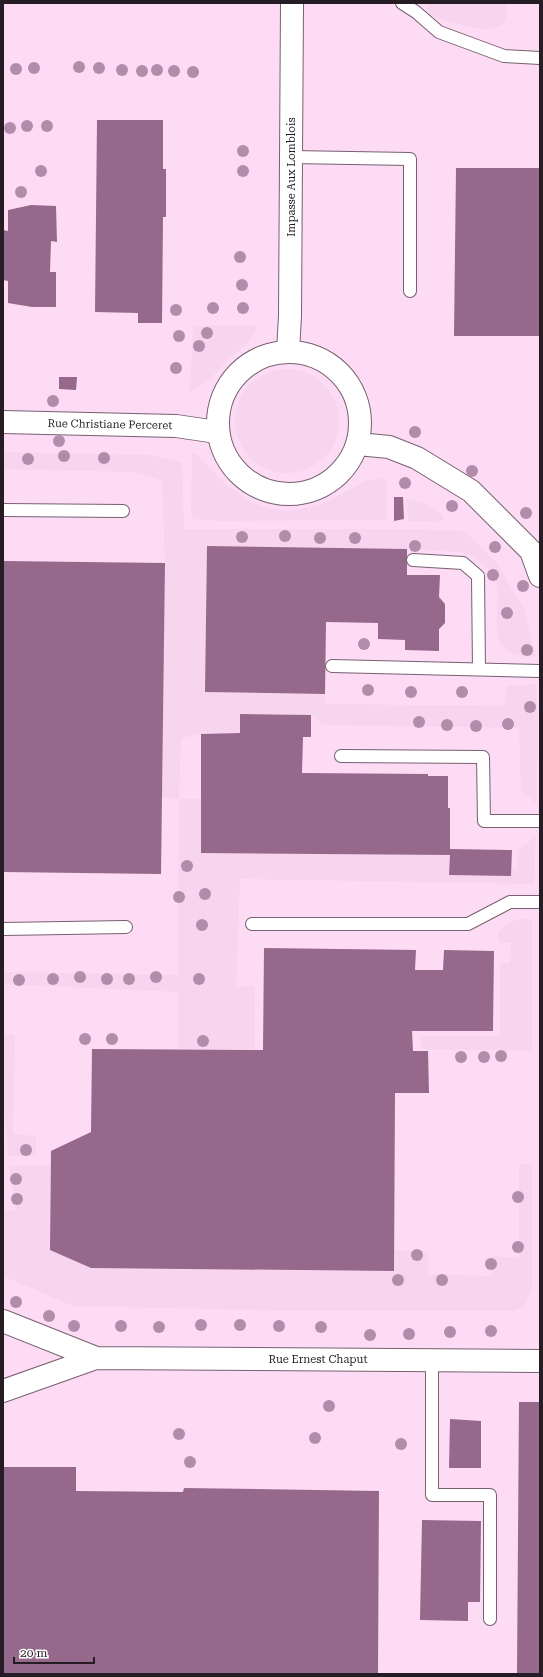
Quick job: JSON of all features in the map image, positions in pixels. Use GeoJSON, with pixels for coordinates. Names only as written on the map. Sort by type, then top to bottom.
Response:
{"type":"FeatureCollection","features":[{"type":"Feature","properties":{"kind":"street","name":"Impasse Aux Lomblois"},"geometry":{"type":"LineString","coordinates":[[288,350],[290,316],[292,3]]}},
{"type":"Feature","properties":{"kind":"street"},"geometry":{"type":"LineString","coordinates":[[288,350],[310,354],[331,364],[346,380],[357,400],[361,422],[358,444],[346,466],[329,483],[307,492],[283,495],[259,488],[239,475],[224,456],[217,432],[218,408],[227,385],[243,367],[264,355],[288,350]]}},
{"type":"Feature","properties":{"kind":"street","name":"Rue Christiane Perceret"},"geometry":{"type":"LineString","coordinates":[[3,422],[176,426],[217,432]]}},
{"type":"Feature","properties":{"kind":"street"},"geometry":{"type":"LineString","coordinates":[[358,444],[389,447],[417,458],[471,491],[535,546],[540,576]]}},
{"type":"Feature","properties":{"kind":"street","name":"Rue Ernest Chaput"},"geometry":{"type":"LineString","coordinates":[[3,1321],[96,1358]]}},
{"type":"Feature","properties":{"kind":"street","name":"Rue Ernest Chaput"},"geometry":{"type":"LineString","coordinates":[[3,1391],[96,1358],[540,1361]]}},
{"type":"Feature","properties":{"kind":"lane"},"geometry":{"type":"LineString","coordinates":[[402,3],[416,12],[439,32],[504,56],[540,58]]}},
{"type":"Feature","properties":{"kind":"lane"},"geometry":{"type":"LineString","coordinates":[[291,157],[410,159],[410,291]]}},
{"type":"Feature","properties":{"kind":"lane"},"geometry":{"type":"LineString","coordinates":[[3,510],[123,511]]}},
{"type":"Feature","properties":{"kind":"lane"},"geometry":{"type":"LineString","coordinates":[[413,560],[463,563],[478,576],[479,669]]}},
{"type":"Feature","properties":{"kind":"lane"},"geometry":{"type":"LineString","coordinates":[[332,666],[540,671]]}},
{"type":"Feature","properties":{"kind":"lane"},"geometry":{"type":"LineString","coordinates":[[341,756],[483,757],[484,821],[540,821]]}},
{"type":"Feature","properties":{"kind":"lane"},"geometry":{"type":"LineString","coordinates":[[252,924],[468,924],[510,902],[540,902]]}},
{"type":"Feature","properties":{"kind":"lane"},"geometry":{"type":"LineString","coordinates":[[3,929],[126,927]]}},
{"type":"Feature","properties":{"kind":"lane"},"geometry":{"type":"LineString","coordinates":[[432,1360],[432,1495],[490,1495],[490,1619]]}},
{"type":"Feature","properties":{"kind":"shaded area"},"geometry":{"type":"Polygon","coordinates":[[[3,3],[540,3],[540,1674],[3,1674],[3,3]]]}},
{"type":"Feature","properties":{"kind":"shaded area"},"geometry":{"type":"Polygon","coordinates":[[[428,3],[507,3],[506,21],[499,26],[489,29],[476,28],[448,22],[433,16],[427,10],[428,3]]]}},
{"type":"Feature","properties":{"kind":"shaded area"},"geometry":{"type":"Polygon","coordinates":[[[258,325],[246,344],[211,378],[190,393],[193,326],[258,325]]]}},
{"type":"Feature","properties":{"kind":"shaded area"},"geometry":{"type":"Polygon","coordinates":[[[287,369],[307,373],[324,384],[335,401],[339,421],[335,441],[324,458],[307,469],[287,473],[267,469],[250,458],[239,441],[235,421],[239,401],[250,384],[267,373],[287,369]]]}},
{"type":"Feature","properties":{"kind":"shaded area"},"geometry":{"type":"Polygon","coordinates":[[[3,452],[149,455],[182,462],[184,529],[404,529],[464,531],[497,563],[524,609],[536,657],[518,655],[508,651],[501,644],[497,626],[498,595],[495,579],[488,568],[471,556],[459,552],[407,549],[207,546],[205,692],[325,694],[325,704],[505,706],[507,686],[536,684],[538,731],[536,803],[521,791],[519,728],[323,725],[311,715],[240,714],[240,733],[201,734],[181,738],[179,799],[162,797],[165,563],[162,481],[134,472],[3,469],[3,452]]]}},
{"type":"Feature","properties":{"kind":"shaded area"},"geometry":{"type":"Polygon","coordinates":[[[192,453],[199,456],[226,485],[251,502],[269,509],[292,511],[320,505],[366,481],[386,478],[386,520],[217,521],[193,519],[191,513],[192,453]]]}},
{"type":"Feature","properties":{"kind":"shaded area"},"geometry":{"type":"Polygon","coordinates":[[[407,498],[423,503],[444,516],[441,522],[408,521],[407,498]]]}},
{"type":"Feature","properties":{"kind":"shaded area"},"geometry":{"type":"Polygon","coordinates":[[[179,799],[201,799],[201,853],[468,855],[466,867],[517,869],[519,849],[536,836],[534,884],[240,879],[236,986],[255,986],[255,1049],[178,1049],[178,992],[3,984],[3,972],[178,975],[179,799]]]}},
{"type":"Feature","properties":{"kind":"shaded area"},"geometry":{"type":"Polygon","coordinates":[[[522,919],[532,919],[532,1051],[421,1049],[421,1036],[500,1036],[500,963],[510,963],[511,943],[500,943],[498,932],[509,922],[522,919]]]}},
{"type":"Feature","properties":{"kind":"shaded area"},"geometry":{"type":"Polygon","coordinates":[[[3,1034],[15,1035],[13,1134],[36,1136],[36,1156],[9,1156],[3,1102],[3,1034]]]}},
{"type":"Feature","properties":{"kind":"shaded area"},"geometry":{"type":"Polygon","coordinates":[[[519,1164],[532,1164],[532,1289],[526,1304],[514,1311],[300,1311],[73,1306],[3,1276],[3,1211],[16,1210],[9,1166],[50,1166],[50,1250],[91,1268],[394,1271],[394,1251],[427,1251],[429,1274],[491,1276],[492,1256],[519,1258],[519,1164]]]}},
{"type":"Feature","properties":{"kind":"building"},"geometry":{"type":"Polygon","coordinates":[[[97,120],[163,120],[163,169],[166,169],[166,217],[163,217],[162,323],[138,323],[138,313],[95,312],[97,120]]]}},
{"type":"Feature","properties":{"kind":"building"},"geometry":{"type":"Polygon","coordinates":[[[456,168],[540,168],[540,336],[454,336],[456,168]]]}},
{"type":"Feature","properties":{"kind":"building"},"geometry":{"type":"Polygon","coordinates":[[[31,205],[56,206],[57,242],[51,241],[50,272],[56,272],[56,307],[32,307],[8,303],[8,281],[3,280],[3,230],[8,231],[8,210],[31,205]]]}},
{"type":"Feature","properties":{"kind":"building"},"geometry":{"type":"Polygon","coordinates":[[[59,377],[77,377],[76,390],[59,389],[59,377]]]}},
{"type":"Feature","properties":{"kind":"building"},"geometry":{"type":"Polygon","coordinates":[[[394,497],[403,497],[404,519],[394,521],[394,497]]]}},
{"type":"Feature","properties":{"kind":"building"},"geometry":{"type":"Polygon","coordinates":[[[207,546],[407,549],[407,575],[440,575],[439,597],[445,604],[445,623],[439,629],[439,651],[405,650],[405,640],[378,639],[378,623],[326,622],[325,694],[205,692],[207,546]]]}},
{"type":"Feature","properties":{"kind":"building"},"geometry":{"type":"Polygon","coordinates":[[[3,561],[165,563],[161,874],[3,872],[3,561]]]}},
{"type":"Feature","properties":{"kind":"building"},"geometry":{"type":"Polygon","coordinates":[[[240,714],[311,715],[311,737],[303,737],[302,773],[428,774],[428,776],[448,776],[450,849],[512,850],[511,876],[449,875],[450,855],[201,853],[201,734],[240,733],[240,714]]]}},
{"type":"Feature","properties":{"kind":"building"},"geometry":{"type":"Polygon","coordinates":[[[264,948],[416,950],[415,970],[443,970],[444,950],[494,951],[493,1031],[412,1031],[413,1051],[428,1051],[429,1093],[395,1093],[394,1271],[91,1268],[50,1250],[51,1151],[91,1132],[92,1049],[263,1050],[264,948]]]}},
{"type":"Feature","properties":{"kind":"building"},"geometry":{"type":"Polygon","coordinates":[[[519,1402],[540,1402],[540,1674],[517,1674],[519,1402]]]}},
{"type":"Feature","properties":{"kind":"building"},"geometry":{"type":"Polygon","coordinates":[[[450,1419],[481,1421],[481,1468],[449,1468],[450,1419]]]}},
{"type":"Feature","properties":{"kind":"building"},"geometry":{"type":"Polygon","coordinates":[[[3,1467],[76,1467],[76,1491],[183,1492],[184,1488],[379,1491],[378,1674],[3,1674],[3,1467]]]}},
{"type":"Feature","properties":{"kind":"building"},"geometry":{"type":"Polygon","coordinates":[[[422,1520],[481,1521],[480,1602],[468,1602],[468,1621],[420,1620],[422,1520]]]}}]}
